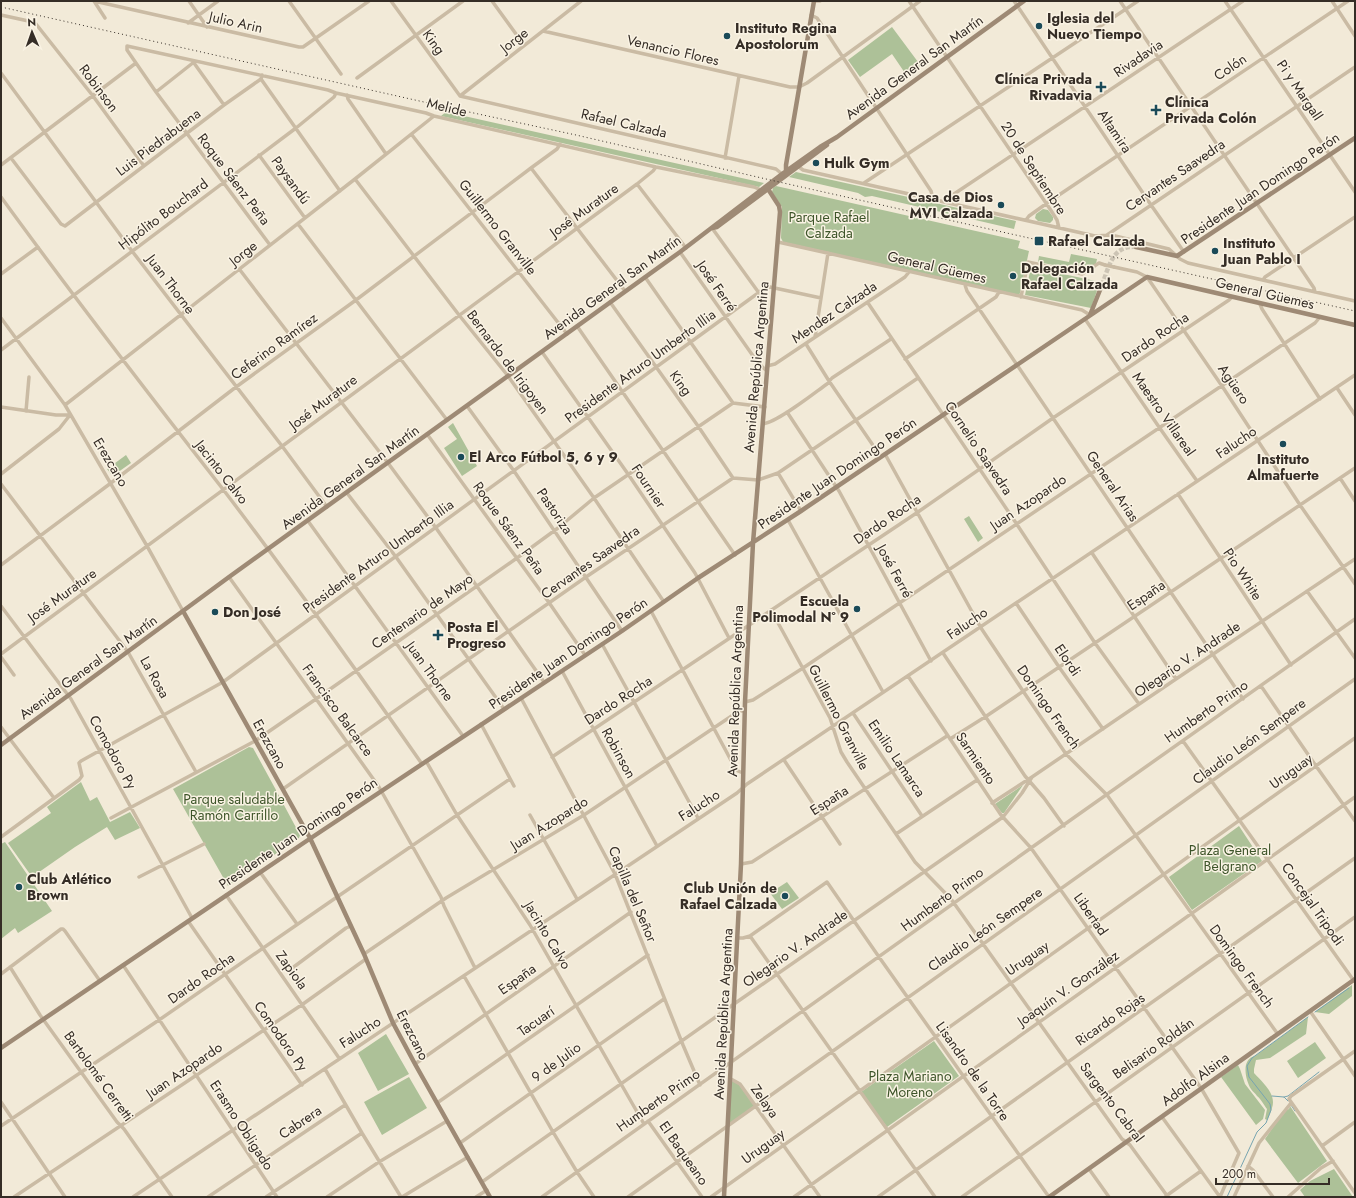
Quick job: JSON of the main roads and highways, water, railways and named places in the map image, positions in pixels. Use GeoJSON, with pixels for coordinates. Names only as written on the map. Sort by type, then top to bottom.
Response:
{"type":"FeatureCollection","features":[{"type":"Feature","properties":{"kind":"waterway"},"geometry":{"type":"LineString","coordinates":[[1315,1012],[1349,988]]}},
{"type":"Feature","properties":{"kind":"waterway"},"geometry":{"type":"LineString","coordinates":[[1227,1197],[1257,1132],[1266,1123],[1271,1110],[1270,1104],[1249,1077],[1247,1066],[1252,1058],[1308,1017]]}},
{"type":"Feature","properties":{"kind":"waterway"},"geometry":{"type":"LineString","coordinates":[[1284,1097],[1288,1096],[1319,1072]]}},
{"type":"Feature","properties":{"kind":"waterway"},"geometry":{"type":"LineString","coordinates":[[1272,1096],[1284,1097],[1288,1101]]}},
{"type":"Feature","properties":{"kind":"waterway"},"geometry":{"type":"LineString","coordinates":[[1291,1105],[1295,1111]]}},
{"type":"Feature","properties":{"kind":"tunnel"},"geometry":{"type":"LineString","coordinates":[[1102,285],[1113,258],[1117,253],[1128,247],[1136,247]]}},
{"type":"Feature","properties":{"kind":"railway"},"geometry":{"type":"LineString","coordinates":[[1,7],[1355,311]]}},
{"type":"Feature","properties":{"kind":"place","name":"Iglesia del Nuevo Tiempo"},"geometry":{"type":"Point","coordinates":[1039,26]}},
{"type":"Feature","properties":{"kind":"place","name":"Instituto Regina Apostolorum"},"geometry":{"type":"Point","coordinates":[727,36]}},
{"type":"Feature","properties":{"kind":"place","name":"Clínica Privada Rivadavia"},"geometry":{"type":"Point","coordinates":[1101,87]}},
{"type":"Feature","properties":{"kind":"place","name":"Clínica Privada Colón"},"geometry":{"type":"Point","coordinates":[1156,110]}},
{"type":"Feature","properties":{"kind":"place","name":"Hulk Gym"},"geometry":{"type":"Point","coordinates":[816,163]}},
{"type":"Feature","properties":{"kind":"place","name":"Casa de Dios MVI Calzada"},"geometry":{"type":"Point","coordinates":[1001,205]}},
{"type":"Feature","properties":{"kind":"place","name":"Rafael Calzada"},"geometry":{"type":"Point","coordinates":[1039,241]}},
{"type":"Feature","properties":{"kind":"place","name":"Instituto Juan Pablo I"},"geometry":{"type":"Point","coordinates":[1215,251]}},
{"type":"Feature","properties":{"kind":"place","name":"Delegación Rafael Calzada"},"geometry":{"type":"Point","coordinates":[1013,276]}},
{"type":"Feature","properties":{"kind":"place","name":"Instituto Almafuerte"},"geometry":{"type":"Point","coordinates":[1283,444]}},
{"type":"Feature","properties":{"kind":"place","name":"El Arco Fútbol 5, 6 y 9"},"geometry":{"type":"Point","coordinates":[461,457]}},
{"type":"Feature","properties":{"kind":"place","name":"Escuela Polimodal Nº 9"},"geometry":{"type":"Point","coordinates":[857,609]}},
{"type":"Feature","properties":{"kind":"place","name":"Don José"},"geometry":{"type":"Point","coordinates":[215,612]}},
{"type":"Feature","properties":{"kind":"place","name":"Posta El Progreso"},"geometry":{"type":"Point","coordinates":[438,635]}},
{"type":"Feature","properties":{"kind":"place","name":"Club Atlético Brown"},"geometry":{"type":"Point","coordinates":[19,887]}},
{"type":"Feature","properties":{"kind":"place","name":"Club Unión de Rafael Calzada"},"geometry":{"type":"Point","coordinates":[785,896]}},
{"type":"Feature","properties":{"kind":"park label","name":"Parque Rafael Calzada"},"geometry":{"type":"Point","coordinates":[829,226]}},
{"type":"Feature","properties":{"kind":"park label","name":"Parque saludable Ramón Carrillo"},"geometry":{"type":"Point","coordinates":[234,808]}},
{"type":"Feature","properties":{"kind":"park label","name":"Plaza General Belgrano"},"geometry":{"type":"Point","coordinates":[1230,858]}},
{"type":"Feature","properties":{"kind":"park label","name":"Plaza Mariano Moreno"},"geometry":{"type":"Point","coordinates":[910,1084]}}]}
